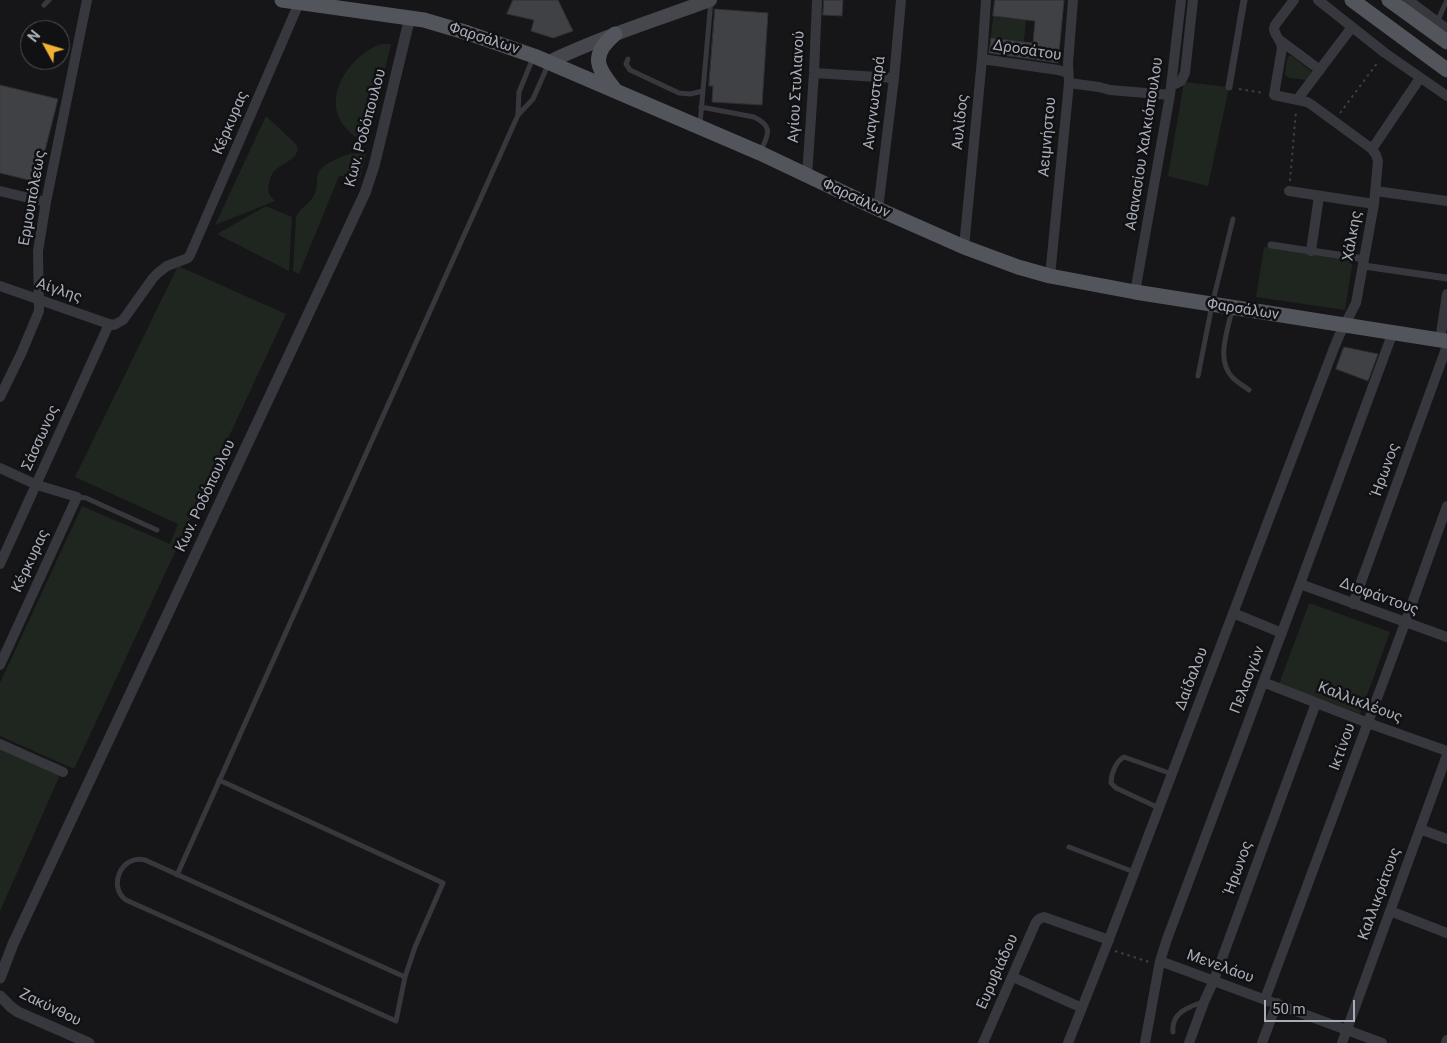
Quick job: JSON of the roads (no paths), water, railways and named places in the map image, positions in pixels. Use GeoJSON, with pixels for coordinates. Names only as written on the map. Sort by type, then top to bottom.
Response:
{"type":"FeatureCollection","features":[{"type":"Feature","properties":{"kind":"main road","name":"Φαρσάλων"},"geometry":{"type":"LineString","coordinates":[[282,0],[299,3],[320,3],[410,17],[468,33],[534,56],[760,153],[964,247],[1018,267],[1050,276],[1135,292],[1393,332],[1445,342]]}},
{"type":"Feature","properties":{"kind":"main road"},"geometry":{"type":"LineString","coordinates":[[549,62],[579,48],[690,4],[711,0]]}},
{"type":"Feature","properties":{"kind":"main road"},"geometry":{"type":"LineString","coordinates":[[1352,0],[1447,70]]}},
{"type":"Feature","properties":{"kind":"main road"},"geometry":{"type":"LineString","coordinates":[[1389,0],[1447,42]]}},
{"type":"Feature","properties":{"kind":"main road"},"geometry":{"type":"LineString","coordinates":[[615,34],[600,49],[598,62],[601,71],[617,92]]}},
{"type":"Feature","properties":{"kind":"street","name":"Ερμουπόλεως"},"geometry":{"type":"LineString","coordinates":[[0,397],[39,311],[38,251],[46,202],[87,0]]}},
{"type":"Feature","properties":{"kind":"street","name":"Αγίου Στυλιανού"},"geometry":{"type":"LineString","coordinates":[[807,176],[817,0]]}},
{"type":"Feature","properties":{"kind":"street","name":"Αναγνωσταρά"},"geometry":{"type":"LineString","coordinates":[[878,209],[894,78],[901,0]]}},
{"type":"Feature","properties":{"kind":"street","name":"Αυλίδος"},"geometry":{"type":"LineString","coordinates":[[964,247],[986,0]]}},
{"type":"Feature","properties":{"kind":"street","name":"Αειμνήστου"},"geometry":{"type":"LineString","coordinates":[[1050,276],[1073,0]]}},
{"type":"Feature","properties":{"kind":"street","name":"Αθανασίου Χαλκιόπουλου"},"geometry":{"type":"LineString","coordinates":[[1135,292],[1170,90],[1181,0]]}},
{"type":"Feature","properties":{"kind":"street"},"geometry":{"type":"LineString","coordinates":[[1170,90],[1180,82],[1185,73],[1193,0]]}},
{"type":"Feature","properties":{"kind":"street"},"geometry":{"type":"LineString","coordinates":[[1230,87],[1244,0]]}},
{"type":"Feature","properties":{"kind":"street"},"geometry":{"type":"LineString","coordinates":[[1294,0],[1274,29],[1276,36],[1320,70]]}},
{"type":"Feature","properties":{"kind":"street"},"geometry":{"type":"LineString","coordinates":[[1318,0],[1385,53],[1447,96]]}},
{"type":"Feature","properties":{"kind":"street"},"geometry":{"type":"LineString","coordinates":[[1408,0],[1447,29]]}},
{"type":"Feature","properties":{"kind":"street","name":"Κέρκυρας"},"geometry":{"type":"LineString","coordinates":[[109,324],[114,325],[123,320],[153,278],[166,266],[188,258],[190,255],[299,3]]}},
{"type":"Feature","properties":{"kind":"street","name":"Κων. Ροδόπουλου"},"geometry":{"type":"LineString","coordinates":[[0,978],[13,944],[365,193],[374,166],[410,17]]}},
{"type":"Feature","properties":{"kind":"street"},"geometry":{"type":"LineString","coordinates":[[1297,100],[1352,27]]}},
{"type":"Feature","properties":{"kind":"street"},"geometry":{"type":"LineString","coordinates":[[1281,41],[1282,53],[1274,95],[1312,105],[1335,120],[1372,150],[1420,78]]}},
{"type":"Feature","properties":{"kind":"street","name":"Δροσάτου"},"geometry":{"type":"LineString","coordinates":[[982,59],[1058,70],[1068,78],[1110,90],[1170,90]]}},
{"type":"Feature","properties":{"kind":"street"},"geometry":{"type":"LineString","coordinates":[[814,72],[894,78]]}},
{"type":"Feature","properties":{"kind":"street","name":"Χάλκης"},"geometry":{"type":"LineString","coordinates":[[1344,325],[1356,303],[1374,204],[1378,162],[1372,150]]}},
{"type":"Feature","properties":{"kind":"street"},"geometry":{"type":"LineString","coordinates":[[0,191],[46,202]]}},
{"type":"Feature","properties":{"kind":"street"},"geometry":{"type":"LineString","coordinates":[[1289,191],[1374,204]]}},
{"type":"Feature","properties":{"kind":"street"},"geometry":{"type":"LineString","coordinates":[[1376,191],[1447,201]]}},
{"type":"Feature","properties":{"kind":"street"},"geometry":{"type":"LineString","coordinates":[[1311,251],[1319,196]]}},
{"type":"Feature","properties":{"kind":"street"},"geometry":{"type":"LineString","coordinates":[[1271,246],[1311,251],[1447,278]]}},
{"type":"Feature","properties":{"kind":"street","name":"Αίγλης"},"geometry":{"type":"LineString","coordinates":[[0,286],[109,324]]}},
{"type":"Feature","properties":{"kind":"street","name":"Ήρωνος"},"geometry":{"type":"LineString","coordinates":[[1353,604],[1445,342],[1447,294]]}},
{"type":"Feature","properties":{"kind":"street","name":"Σάσσωνος"},"geometry":{"type":"LineString","coordinates":[[0,564],[109,324]]}},
{"type":"Feature","properties":{"kind":"street","name":"Δαίδαλου"},"geometry":{"type":"LineString","coordinates":[[1068,1043],[1108,944],[1344,325]]}},
{"type":"Feature","properties":{"kind":"street","name":"Πελασγών"},"geometry":{"type":"LineString","coordinates":[[1145,1043],[1160,964],[1167,939],[1393,332]]}},
{"type":"Feature","properties":{"kind":"street"},"geometry":{"type":"LineString","coordinates":[[0,468],[37,485],[77,498]]}},
{"type":"Feature","properties":{"kind":"street","name":"Κέρκυρας"},"geometry":{"type":"LineString","coordinates":[[0,665],[77,498]]}},
{"type":"Feature","properties":{"kind":"street","name":"Ικτίνου"},"geometry":{"type":"LineString","coordinates":[[1265,999],[1447,506]]}},
{"type":"Feature","properties":{"kind":"street","name":"Διοφάντους"},"geometry":{"type":"LineString","coordinates":[[1300,584],[1447,637]]}},
{"type":"Feature","properties":{"kind":"street"},"geometry":{"type":"LineString","coordinates":[[1233,613],[1282,632]]}},
{"type":"Feature","properties":{"kind":"street","name":"Καλλικλέους"},"geometry":{"type":"LineString","coordinates":[[1263,682],[1447,753]]}},
{"type":"Feature","properties":{"kind":"street","name":"Ήρωνος"},"geometry":{"type":"LineString","coordinates":[[1189,1043],[1316,703]]}},
{"type":"Feature","properties":{"kind":"street"},"geometry":{"type":"LineString","coordinates":[[0,744],[63,772]]}},
{"type":"Feature","properties":{"kind":"street","name":"Καλλικράτους"},"geometry":{"type":"LineString","coordinates":[[1342,1043],[1447,753]]}},
{"type":"Feature","properties":{"kind":"street"},"geometry":{"type":"LineString","coordinates":[[1420,829],[1447,839]]}},
{"type":"Feature","properties":{"kind":"street"},"geometry":{"type":"LineString","coordinates":[[1390,911],[1447,933]]}},
{"type":"Feature","properties":{"kind":"street","name":"Ευρυβιάδου"},"geometry":{"type":"LineString","coordinates":[[983,1043],[1039,919],[1044,917],[1108,944]]}},
{"type":"Feature","properties":{"kind":"street","name":"Μενελάου"},"geometry":{"type":"LineString","coordinates":[[1160,964],[1214,980],[1382,1043]]}},
{"type":"Feature","properties":{"kind":"street"},"geometry":{"type":"LineString","coordinates":[[1012,977],[1082,1008]]}},
{"type":"Feature","properties":{"kind":"street","name":"Ζακύνθου"},"geometry":{"type":"LineString","coordinates":[[0,996],[11,1008],[18,1012],[89,1043]]}},
{"type":"Feature","properties":{"kind":"street"},"geometry":{"type":"LineString","coordinates":[[1262,1043],[1277,1003]]}},
{"type":"Feature","properties":{"kind":"lane"},"geometry":{"type":"LineString","coordinates":[[44,5],[49,0]]}},
{"type":"Feature","properties":{"kind":"lane"},"geometry":{"type":"LineString","coordinates":[[700,127],[711,0]]}},
{"type":"Feature","properties":{"kind":"lane"},"geometry":{"type":"LineString","coordinates":[[1437,22],[1447,0]]}},
{"type":"Feature","properties":{"kind":"lane"},"geometry":{"type":"LineString","coordinates":[[518,115],[519,92],[534,56]]}},
{"type":"Feature","properties":{"kind":"lane"},"geometry":{"type":"LineString","coordinates":[[628,59],[626,64],[630,70],[674,91],[685,94],[703,91]]}},
{"type":"Feature","properties":{"kind":"lane"},"geometry":{"type":"LineString","coordinates":[[177,875],[518,115],[533,99],[549,62]]}},
{"type":"Feature","properties":{"kind":"lane"},"geometry":{"type":"LineString","coordinates":[[702,107],[754,117],[766,124],[768,132],[760,153]]}},
{"type":"Feature","properties":{"kind":"lane"},"geometry":{"type":"LineString","coordinates":[[1198,376],[1212,305],[1233,219]]}},
{"type":"Feature","properties":{"kind":"lane"},"geometry":{"type":"LineString","coordinates":[[1232,308],[1223,360],[1226,370],[1234,379],[1249,390]]}},
{"type":"Feature","properties":{"kind":"lane"},"geometry":{"type":"LineString","coordinates":[[77,498],[86,498],[157,530]]}},
{"type":"Feature","properties":{"kind":"lane"},"geometry":{"type":"LineString","coordinates":[[1159,808],[1116,788],[1111,779],[1119,760],[1124,756],[1172,774]]}},
{"type":"Feature","properties":{"kind":"lane"},"geometry":{"type":"LineString","coordinates":[[219,780],[443,883],[415,947],[405,977],[396,1021],[126,900],[121,896],[117,889],[120,872],[130,860],[145,860],[405,977]]}},
{"type":"Feature","properties":{"kind":"lane"},"geometry":{"type":"LineString","coordinates":[[1069,847],[1135,872]]}},
{"type":"Feature","properties":{"kind":"lane"},"geometry":{"type":"LineString","coordinates":[[1173,1032],[1173,1021],[1177,1015],[1188,1008],[1204,1002]]}}]}
